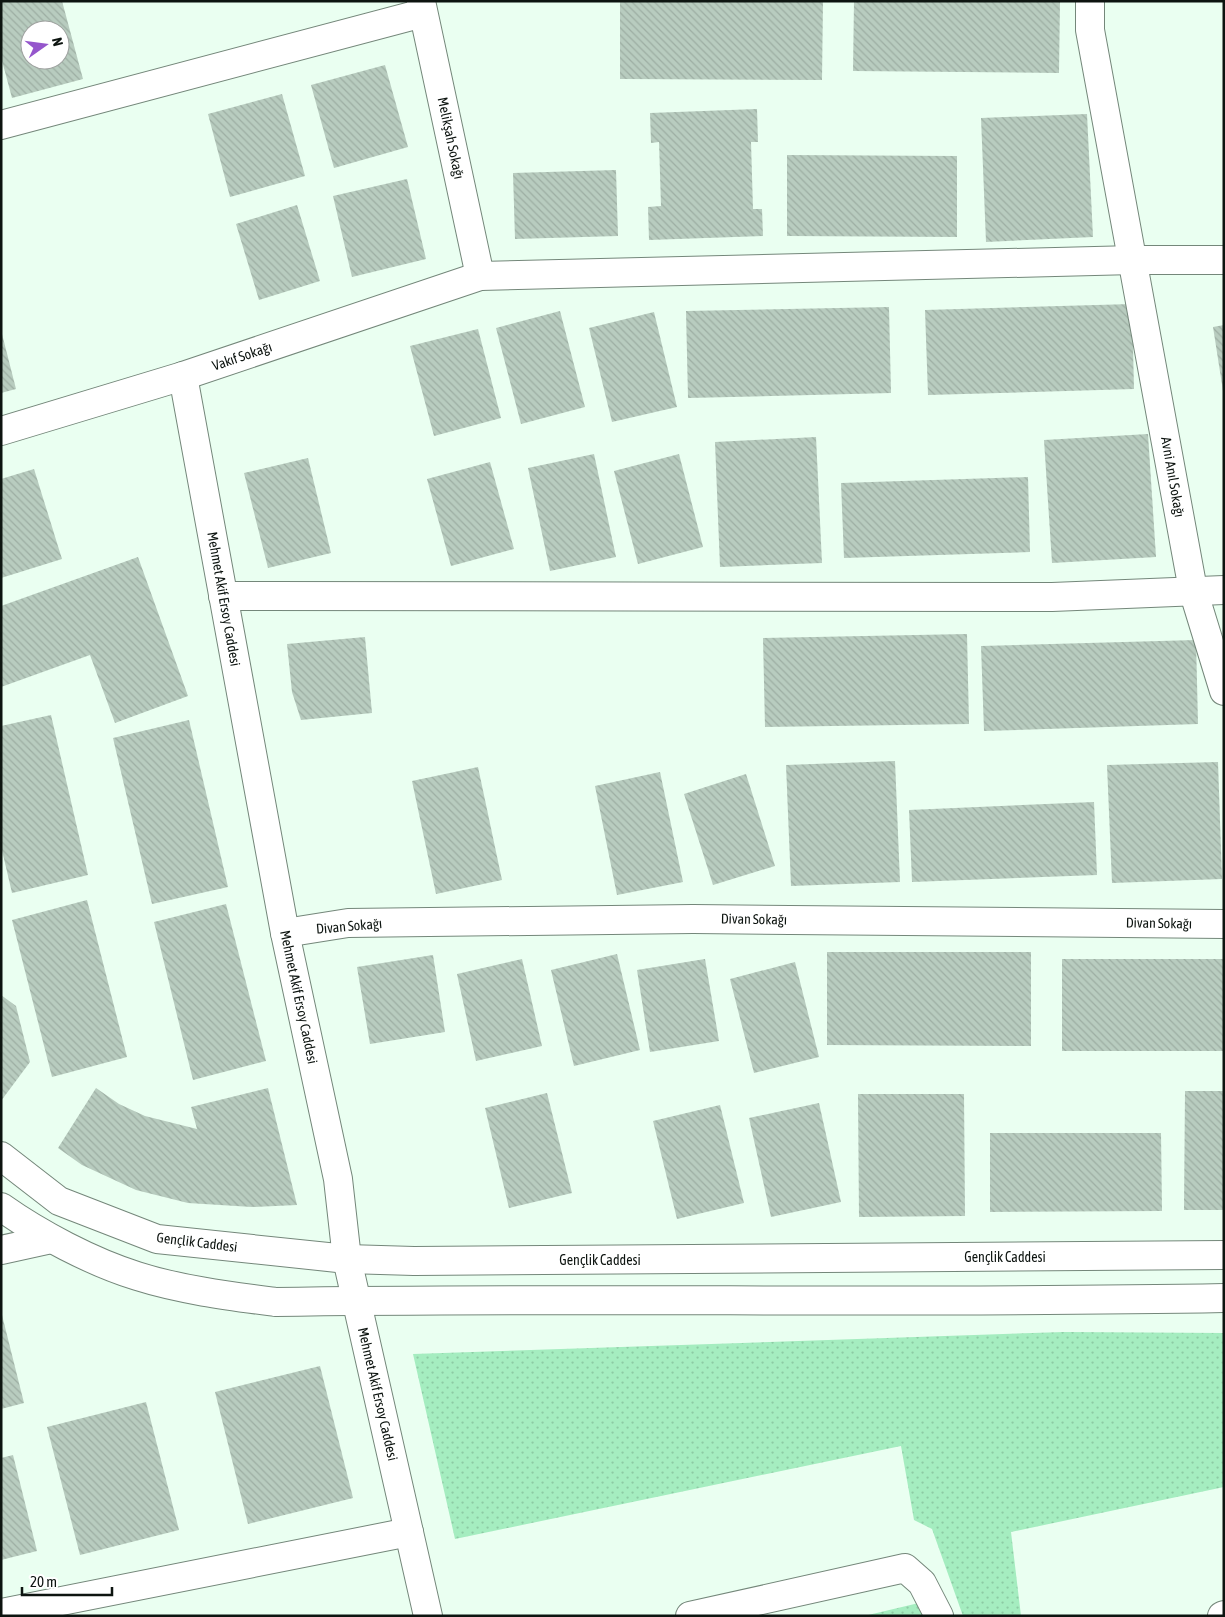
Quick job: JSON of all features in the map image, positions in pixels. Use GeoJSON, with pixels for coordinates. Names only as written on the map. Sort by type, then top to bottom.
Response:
{"type":"FeatureCollection","features":[{"type":"Feature","properties":{"kind":"street","name":"Avni Anıl Sokağı"},"geometry":{"type":"LineString","coordinates":[[1090,1],[1090,30],[1134,260],[1193,590],[1224,691]]}},
{"type":"Feature","properties":{"kind":"street"},"geometry":{"type":"LineString","coordinates":[[1,125],[422,7]]}},
{"type":"Feature","properties":{"kind":"street","name":"Melikşah Sokağı"},"geometry":{"type":"LineString","coordinates":[[422,7],[480,276]]}},
{"type":"Feature","properties":{"kind":"street","name":"Vakıf Sokağı"},"geometry":{"type":"LineString","coordinates":[[1,431],[183,376],[480,276],[1134,260],[1224,260]]}},
{"type":"Feature","properties":{"kind":"street","name":"Mehmet Akif Ersoy Caddesi"},"geometry":{"type":"LineString","coordinates":[[183,376],[286,933],[338,1179],[347,1259],[428,1616]]}},
{"type":"Feature","properties":{"kind":"street"},"geometry":{"type":"LineString","coordinates":[[223,596],[1052,597],[1224,590]]}},
{"type":"Feature","properties":{"kind":"street","name":"Divan Sokağı"},"geometry":{"type":"LineString","coordinates":[[286,933],[348,923],[693,919],[1224,924]]}},
{"type":"Feature","properties":{"kind":"street","name":"Gençlik Caddesi"},"geometry":{"type":"LineString","coordinates":[[1,1156],[59,1201],[157,1239],[347,1259],[414,1262],[1224,1255]]}},
{"type":"Feature","properties":{"kind":"street"},"geometry":{"type":"LineString","coordinates":[[1,1207],[51,1239],[136,1276],[216,1294],[275,1302],[1019,1302],[1224,1298]]}},
{"type":"Feature","properties":{"kind":"street"},"geometry":{"type":"LineString","coordinates":[[1,1250],[51,1239]]}},
{"type":"Feature","properties":{"kind":"street"},"geometry":{"type":"LineString","coordinates":[[1,1613],[409,1532]]}},
{"type":"Feature","properties":{"kind":"street"},"geometry":{"type":"LineString","coordinates":[[690,1616],[905,1568],[922,1583],[939,1616]]}},
{"type":"Feature","properties":{"kind":"green space"},"geometry":{"type":"Polygon","coordinates":[[[1064,1332],[1224,1333],[1224,1487],[1011,1532],[1021,1616],[963,1616],[932,1529],[914,1520],[901,1446],[455,1539],[413,1354],[1064,1332]]]}},
{"type":"Feature","properties":{"kind":"green space"},"geometry":{"type":"Polygon","coordinates":[[[923,1602],[930,1616],[864,1616],[923,1602]]]}},
{"type":"Feature","properties":{"kind":"building"},"geometry":{"type":"Polygon","coordinates":[[[1,1],[62,1],[67,20],[20,20],[20,70],[70,70],[70,31],[83,79],[12,98],[1,57],[1,1]]]}},
{"type":"Feature","properties":{"kind":"building"},"geometry":{"type":"Polygon","coordinates":[[[620,1],[823,1],[822,80],[620,79],[620,1]]]}},
{"type":"Feature","properties":{"kind":"building"},"geometry":{"type":"Polygon","coordinates":[[[854,1],[1060,1],[1059,73],[853,71],[854,1]]]}},
{"type":"Feature","properties":{"kind":"building"},"geometry":{"type":"Polygon","coordinates":[[[385,65],[408,147],[334,168],[311,85],[385,65]]]}},
{"type":"Feature","properties":{"kind":"building"},"geometry":{"type":"Polygon","coordinates":[[[282,94],[305,176],[230,197],[208,114],[282,94]]]}},
{"type":"Feature","properties":{"kind":"building"},"geometry":{"type":"Polygon","coordinates":[[[757,109],[758,142],[751,142],[753,209],[762,209],[763,236],[649,240],[648,207],[661,206],[659,142],[651,143],[650,113],[757,109]]]}},
{"type":"Feature","properties":{"kind":"building"},"geometry":{"type":"Polygon","coordinates":[[[1087,114],[1093,237],[986,242],[981,118],[1087,114]]]}},
{"type":"Feature","properties":{"kind":"building"},"geometry":{"type":"Polygon","coordinates":[[[787,155],[957,156],[957,237],[787,236],[787,155]]]}},
{"type":"Feature","properties":{"kind":"building"},"geometry":{"type":"Polygon","coordinates":[[[616,170],[618,236],[515,239],[513,173],[616,170]]]}},
{"type":"Feature","properties":{"kind":"building"},"geometry":{"type":"Polygon","coordinates":[[[407,179],[426,259],[352,277],[333,196],[407,179]]]}},
{"type":"Feature","properties":{"kind":"building"},"geometry":{"type":"Polygon","coordinates":[[[297,205],[320,281],[259,300],[236,224],[297,205]]]}},
{"type":"Feature","properties":{"kind":"building"},"geometry":{"type":"Polygon","coordinates":[[[1132,304],[1134,389],[928,395],[925,310],[1132,304]]]}},
{"type":"Feature","properties":{"kind":"building"},"geometry":{"type":"Polygon","coordinates":[[[889,307],[891,393],[688,398],[686,311],[889,307]]]}},
{"type":"Feature","properties":{"kind":"building"},"geometry":{"type":"Polygon","coordinates":[[[560,311],[585,407],[521,424],[496,328],[560,311]]]}},
{"type":"Feature","properties":{"kind":"building"},"geometry":{"type":"Polygon","coordinates":[[[654,312],[677,407],[612,422],[589,328],[654,312]]]}},
{"type":"Feature","properties":{"kind":"building"},"geometry":{"type":"Polygon","coordinates":[[[1224,325],[1224,391],[1223,391],[1213,327],[1224,325]]]}},
{"type":"Feature","properties":{"kind":"building"},"geometry":{"type":"Polygon","coordinates":[[[478,329],[501,418],[434,436],[410,346],[478,329]]]}},
{"type":"Feature","properties":{"kind":"building"},"geometry":{"type":"Polygon","coordinates":[[[1,330],[16,389],[1,393],[1,330]]]}},
{"type":"Feature","properties":{"kind":"building"},"geometry":{"type":"Polygon","coordinates":[[[1148,434],[1156,557],[1052,563],[1044,440],[1148,434]]]}},
{"type":"Feature","properties":{"kind":"building"},"geometry":{"type":"Polygon","coordinates":[[[816,437],[822,563],[720,567],[715,442],[816,437]]]}},
{"type":"Feature","properties":{"kind":"building"},"geometry":{"type":"Polygon","coordinates":[[[594,454],[616,557],[550,571],[528,468],[594,454]]]}},
{"type":"Feature","properties":{"kind":"building"},"geometry":{"type":"Polygon","coordinates":[[[679,454],[703,547],[638,564],[614,471],[679,454]]]}},
{"type":"Feature","properties":{"kind":"building"},"geometry":{"type":"Polygon","coordinates":[[[308,458],[331,553],[268,568],[244,473],[308,458]]]}},
{"type":"Feature","properties":{"kind":"building"},"geometry":{"type":"Polygon","coordinates":[[[490,462],[514,549],[451,566],[427,479],[490,462]]]}},
{"type":"Feature","properties":{"kind":"building"},"geometry":{"type":"Polygon","coordinates":[[[34,469],[62,559],[1,578],[1,479],[34,469]]]}},
{"type":"Feature","properties":{"kind":"building"},"geometry":{"type":"Polygon","coordinates":[[[1028,477],[1030,552],[844,558],[841,483],[1028,477]]]}},
{"type":"Feature","properties":{"kind":"building"},"geometry":{"type":"Polygon","coordinates":[[[138,557],[188,696],[115,723],[90,655],[1,687],[1,606],[138,557]]]}},
{"type":"Feature","properties":{"kind":"building"},"geometry":{"type":"Polygon","coordinates":[[[967,634],[969,724],[765,727],[763,638],[967,634]]]}},
{"type":"Feature","properties":{"kind":"building"},"geometry":{"type":"Polygon","coordinates":[[[365,637],[372,713],[301,720],[292,692],[287,644],[365,637]]]}},
{"type":"Feature","properties":{"kind":"building"},"geometry":{"type":"Polygon","coordinates":[[[1196,640],[1198,724],[984,731],[981,646],[1196,640]]]}},
{"type":"Feature","properties":{"kind":"building"},"geometry":{"type":"Polygon","coordinates":[[[51,715],[88,875],[12,893],[1,846],[1,726],[51,715]]]}},
{"type":"Feature","properties":{"kind":"building"},"geometry":{"type":"Polygon","coordinates":[[[189,720],[228,887],[152,904],[113,738],[189,720]]]}},
{"type":"Feature","properties":{"kind":"building"},"geometry":{"type":"Polygon","coordinates":[[[895,761],[900,882],[791,886],[786,765],[895,761]]]}},
{"type":"Feature","properties":{"kind":"building"},"geometry":{"type":"Polygon","coordinates":[[[1218,762],[1222,879],[1112,883],[1107,765],[1218,762]]]}},
{"type":"Feature","properties":{"kind":"building"},"geometry":{"type":"Polygon","coordinates":[[[478,767],[502,880],[436,894],[412,781],[478,767]]]}},
{"type":"Feature","properties":{"kind":"building"},"geometry":{"type":"Polygon","coordinates":[[[660,772],[683,882],[617,895],[595,786],[660,772]]]}},
{"type":"Feature","properties":{"kind":"building"},"geometry":{"type":"Polygon","coordinates":[[[746,774],[775,866],[713,885],[684,794],[746,774]]]}},
{"type":"Feature","properties":{"kind":"building"},"geometry":{"type":"Polygon","coordinates":[[[1094,802],[1097,875],[912,882],[909,810],[1094,802]]]}},
{"type":"Feature","properties":{"kind":"building"},"geometry":{"type":"Polygon","coordinates":[[[87,900],[127,1057],[52,1077],[12,920],[87,900]]]}},
{"type":"Feature","properties":{"kind":"building"},"geometry":{"type":"Polygon","coordinates":[[[226,904],[266,1061],[193,1080],[154,922],[226,904]]]}},
{"type":"Feature","properties":{"kind":"building"},"geometry":{"type":"Polygon","coordinates":[[[827,952],[1031,952],[1031,1046],[827,1045],[827,952]]]}},
{"type":"Feature","properties":{"kind":"building"},"geometry":{"type":"Polygon","coordinates":[[[617,954],[640,1050],[574,1066],[551,970],[617,954]]]}},
{"type":"Feature","properties":{"kind":"building"},"geometry":{"type":"Polygon","coordinates":[[[433,955],[445,1032],[370,1044],[357,967],[433,955]]]}},
{"type":"Feature","properties":{"kind":"building"},"geometry":{"type":"Polygon","coordinates":[[[522,959],[542,1046],[476,1061],[457,974],[522,959]]]}},
{"type":"Feature","properties":{"kind":"building"},"geometry":{"type":"Polygon","coordinates":[[[705,959],[719,1041],[650,1052],[637,970],[705,959]]]}},
{"type":"Feature","properties":{"kind":"building"},"geometry":{"type":"Polygon","coordinates":[[[1062,959],[1224,959],[1224,1051],[1062,1051],[1062,959]]]}},
{"type":"Feature","properties":{"kind":"building"},"geometry":{"type":"Polygon","coordinates":[[[795,962],[819,1057],[754,1073],[730,979],[795,962]]]}},
{"type":"Feature","properties":{"kind":"building"},"geometry":{"type":"Polygon","coordinates":[[[1,995],[16,1006],[30,1062],[1,1101],[1,995]]]}},
{"type":"Feature","properties":{"kind":"building"},"geometry":{"type":"Polygon","coordinates":[[[96,1088],[119,1104],[145,1116],[197,1129],[191,1107],[268,1088],[297,1205],[252,1207],[188,1203],[136,1190],[82,1165],[58,1148],[96,1088]]]}},
{"type":"Feature","properties":{"kind":"building"},"geometry":{"type":"Polygon","coordinates":[[[1185,1091],[1224,1091],[1224,1210],[1184,1210],[1185,1091]]]}},
{"type":"Feature","properties":{"kind":"building"},"geometry":{"type":"Polygon","coordinates":[[[547,1093],[572,1193],[509,1208],[485,1108],[547,1093]]]}},
{"type":"Feature","properties":{"kind":"building"},"geometry":{"type":"Polygon","coordinates":[[[858,1094],[964,1094],[965,1216],[859,1217],[858,1094]]]}},
{"type":"Feature","properties":{"kind":"building"},"geometry":{"type":"Polygon","coordinates":[[[819,1103],[841,1202],[771,1217],[749,1118],[819,1103]]]}},
{"type":"Feature","properties":{"kind":"building"},"geometry":{"type":"Polygon","coordinates":[[[720,1105],[744,1203],[677,1219],[653,1121],[720,1105]]]}},
{"type":"Feature","properties":{"kind":"building"},"geometry":{"type":"Polygon","coordinates":[[[990,1133],[1161,1133],[1162,1211],[990,1212],[990,1133]]]}},
{"type":"Feature","properties":{"kind":"building"},"geometry":{"type":"Polygon","coordinates":[[[1,1311],[24,1403],[1,1409],[1,1311]]]}},
{"type":"Feature","properties":{"kind":"building"},"geometry":{"type":"Polygon","coordinates":[[[320,1366],[353,1498],[248,1524],[215,1392],[320,1366]]]}},
{"type":"Feature","properties":{"kind":"building"},"geometry":{"type":"Polygon","coordinates":[[[146,1402],[179,1530],[80,1555],[47,1427],[146,1402]]]}},
{"type":"Feature","properties":{"kind":"building"},"geometry":{"type":"Polygon","coordinates":[[[13,1455],[37,1551],[1,1560],[1,1458],[13,1455]]]}}]}
